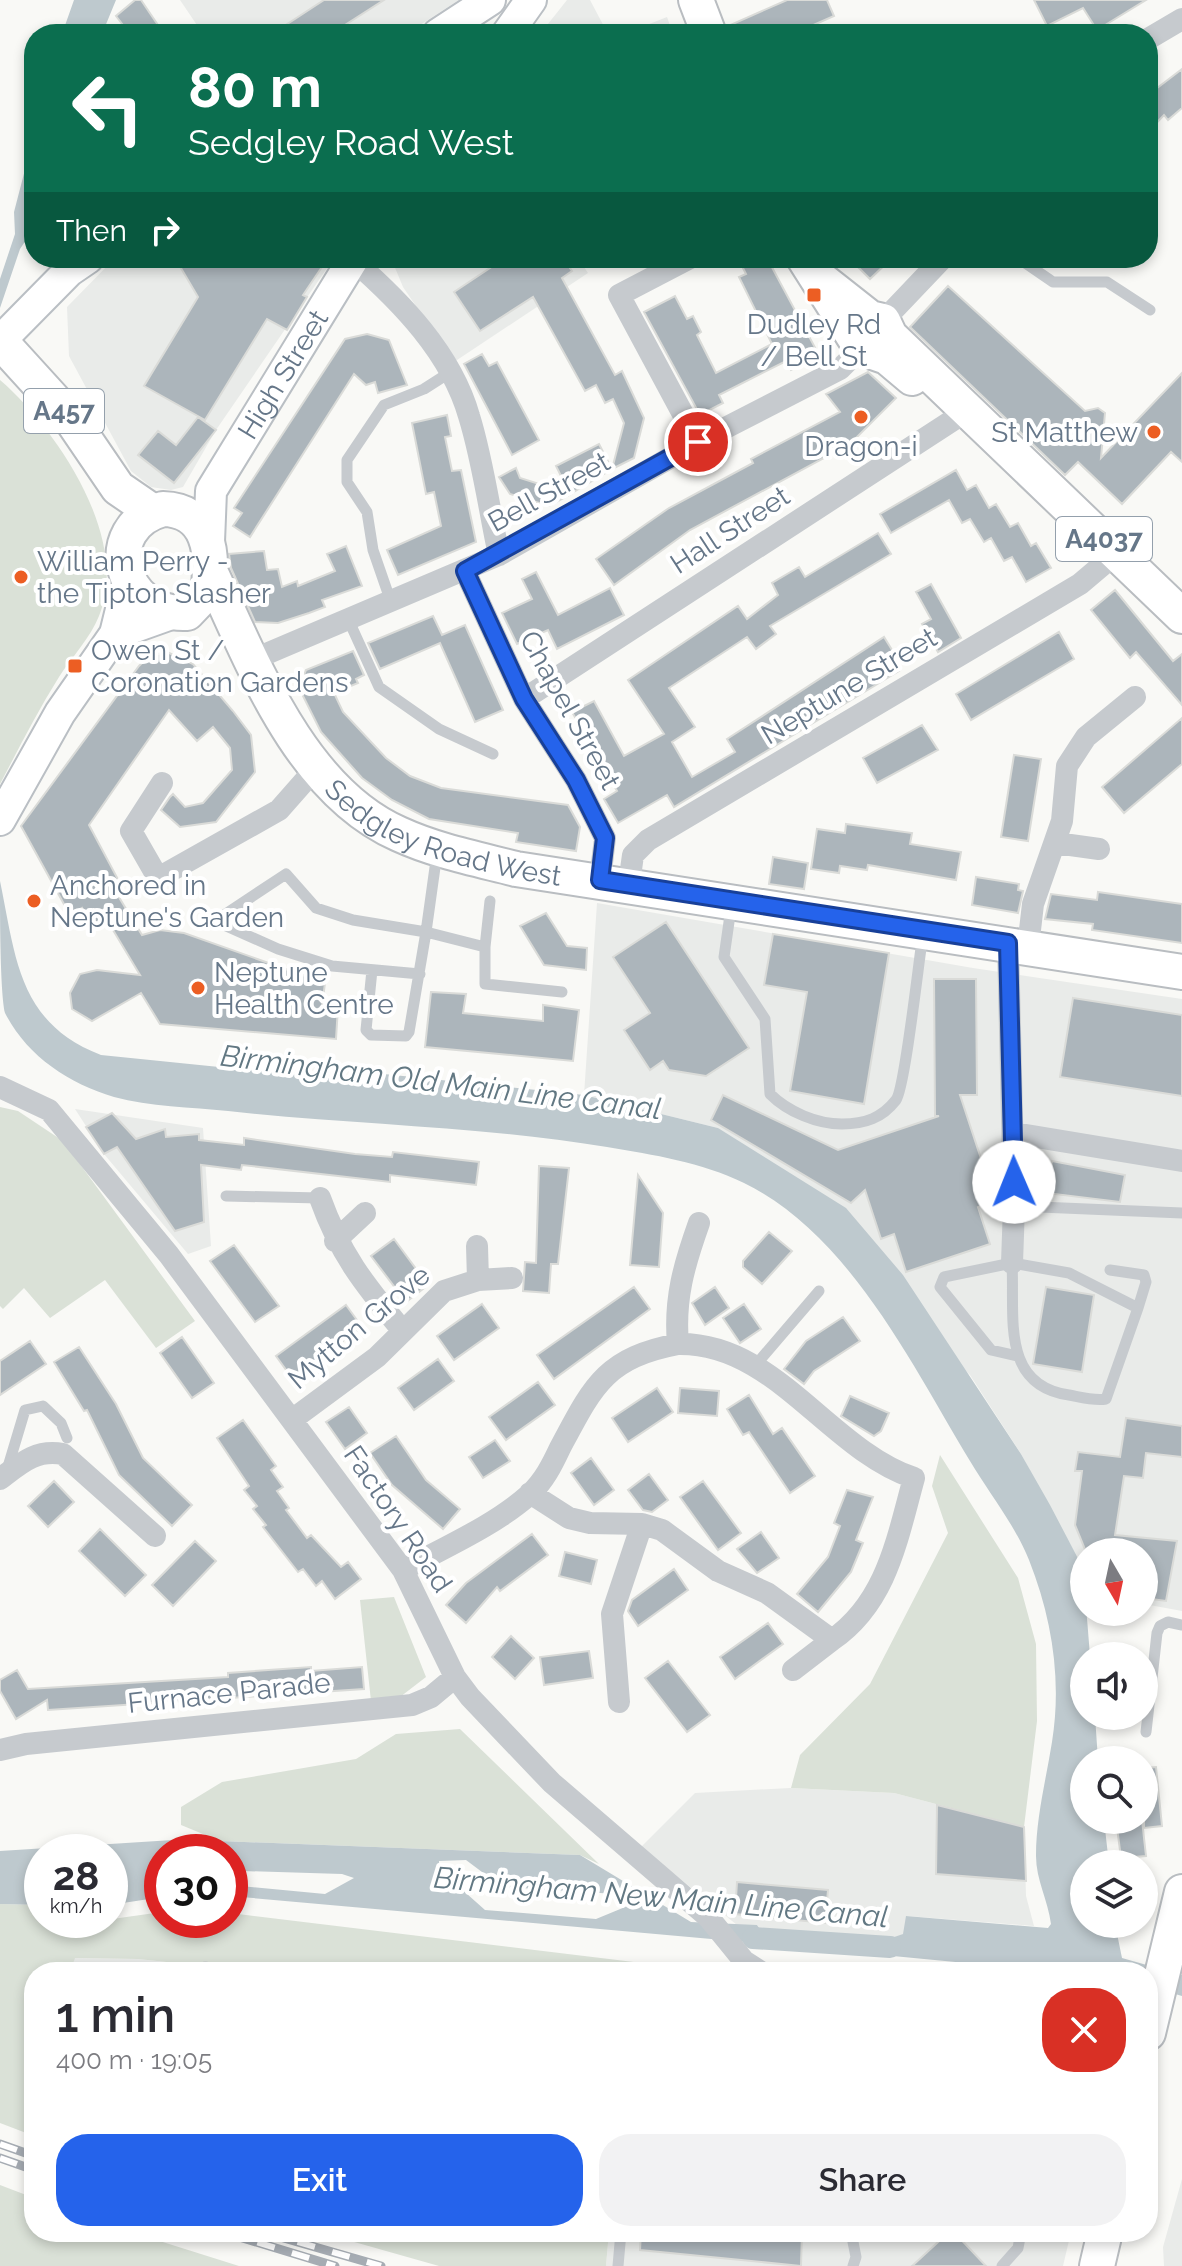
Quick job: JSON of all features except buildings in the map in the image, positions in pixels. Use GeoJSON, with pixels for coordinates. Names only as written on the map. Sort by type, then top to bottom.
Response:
{"type":"FeatureCollection","features":[{"type":"Feature","properties":{"kind":"main road"},"geometry":{"type":"LineString","coordinates":[[453,24],[490,0]]}},
{"type":"Feature","properties":{"kind":"main road"},"geometry":{"type":"LineString","coordinates":[[514,24],[531,0]]}},
{"type":"Feature","properties":{"kind":"main road"},"geometry":{"type":"LineString","coordinates":[[696,0],[705,24]]}},
{"type":"Feature","properties":{"kind":"main road"},"geometry":{"type":"LineString","coordinates":[[0,341],[73,268]]}},
{"type":"Feature","properties":{"kind":"main road","name":"High Street"},"geometry":{"type":"LineString","coordinates":[[210,557],[211,491],[347,268]]}},
{"type":"Feature","properties":{"kind":"main road","name":"A4037"},"geometry":{"type":"LineString","coordinates":[[811,268],[887,357],[964,413],[1119,551],[1182,616]]}},
{"type":"Feature","properties":{"kind":"main road","name":"A457"},"geometry":{"type":"LineString","coordinates":[[0,341],[71,419],[118,488],[126,567],[145,602],[179,613]]}},
{"type":"Feature","properties":{"kind":"main road","name":"A457"},"geometry":{"type":"LineString","coordinates":[[118,488],[165,511],[193,516],[210,557]]}},
{"type":"Feature","properties":{"kind":"main road"},"geometry":{"type":"LineString","coordinates":[[0,820],[60,713],[115,634],[132,529],[141,517],[165,511],[211,491]]}},
{"type":"Feature","properties":{"kind":"main road"},"geometry":{"type":"LineString","coordinates":[[115,634],[179,613],[208,591],[210,557]]}},
{"type":"Feature","properties":{"kind":"main road","name":"Sedgley Road West"},"geometry":{"type":"LineString","coordinates":[[210,557],[252,660],[316,768],[335,791],[369,818],[398,834],[438,849],[516,869],[923,929],[1182,972]]}},
{"type":"Feature","properties":{"kind":"main road","name":"Sedgley Road West"},"geometry":{"type":"LineString","coordinates":[[179,613],[252,660]]}},
{"type":"Feature","properties":{"kind":"main road"},"geometry":{"type":"LineString","coordinates":[[1158,1991],[1182,1892]]}},
{"type":"Feature","properties":{"kind":"main road"},"geometry":{"type":"LineString","coordinates":[[1097,2266],[1103,2242]]}},
{"type":"Feature","properties":{"kind":"street"},"geometry":{"type":"LineString","coordinates":[[1158,33],[1182,19]]}},
{"type":"Feature","properties":{"kind":"street"},"geometry":{"type":"LineString","coordinates":[[363,268],[395,297],[422,329],[449,373],[469,415],[499,555]]}},
{"type":"Feature","properties":{"kind":"street"},"geometry":{"type":"LineString","coordinates":[[671,268],[619,295],[698,442]]}},
{"type":"Feature","properties":{"kind":"street","name":"Bell Street"},"geometry":{"type":"LineString","coordinates":[[252,660],[499,555],[698,442],[840,369],[934,268]]}},
{"type":"Feature","properties":{"kind":"street","name":"Hall Street"},"geometry":{"type":"LineString","coordinates":[[524,699],[964,413]]}},
{"type":"Feature","properties":{"kind":"street","name":"Neptune Street"},"geometry":{"type":"LineString","coordinates":[[615,882],[633,855],[648,840],[1080,584],[1119,551]]}},
{"type":"Feature","properties":{"kind":"street","name":"Chapel Street"},"geometry":{"type":"LineString","coordinates":[[465,571],[524,699],[576,780],[605,838],[615,882]]}},
{"type":"Feature","properties":{"kind":"street"},"geometry":{"type":"LineString","coordinates":[[1012,1263],[1018,945],[1056,843],[1067,766],[1086,737],[1135,697]]}},
{"type":"Feature","properties":{"kind":"street"},"geometry":{"type":"LineString","coordinates":[[162,783],[131,831],[158,878],[279,810],[316,768]]}},
{"type":"Feature","properties":{"kind":"street"},"geometry":{"type":"LineString","coordinates":[[1056,843],[1099,849]]}},
{"type":"Feature","properties":{"kind":"street","name":"Factory Road"},"geometry":{"type":"LineString","coordinates":[[0,1087],[49,1110],[169,1255],[403,1570],[455,1677],[552,1783],[709,1918],[748,1962]]}},
{"type":"Feature","properties":{"kind":"street"},"geometry":{"type":"LineString","coordinates":[[1013,1133],[1182,1161]]}},
{"type":"Feature","properties":{"kind":"street"},"geometry":{"type":"LineString","coordinates":[[320,1198],[335,1241],[363,1284],[402,1330]]}},
{"type":"Feature","properties":{"kind":"street"},"geometry":{"type":"LineString","coordinates":[[335,1241],[365,1213]]}},
{"type":"Feature","properties":{"kind":"street"},"geometry":{"type":"LineString","coordinates":[[678,1344],[675,1313],[680,1276],[699,1223]]}},
{"type":"Feature","properties":{"kind":"street","name":"Mytton Grove"},"geometry":{"type":"LineString","coordinates":[[293,1419],[377,1357],[444,1291],[478,1280],[477,1246]]}},
{"type":"Feature","properties":{"kind":"street"},"geometry":{"type":"LineString","coordinates":[[478,1280],[512,1278]]}},
{"type":"Feature","properties":{"kind":"street"},"geometry":{"type":"LineString","coordinates":[[403,1570],[506,1512],[530,1493],[546,1475],[582,1407],[603,1379],[628,1357],[678,1344],[714,1348],[754,1367],[792,1393],[858,1450],[887,1469],[914,1478],[876,1598],[852,1627],[793,1670]]}},
{"type":"Feature","properties":{"kind":"street"},"geometry":{"type":"LineString","coordinates":[[3,1477],[46,1451],[63,1454],[98,1496],[155,1536]]}},
{"type":"Feature","properties":{"kind":"street"},"geometry":{"type":"LineString","coordinates":[[530,1493],[569,1518],[590,1523],[642,1524],[662,1530],[718,1571],[767,1593],[832,1640]]}},
{"type":"Feature","properties":{"kind":"street"},"geometry":{"type":"LineString","coordinates":[[619,1702],[612,1614],[642,1524]]}},
{"type":"Feature","properties":{"kind":"street","name":"Furnace Parade"},"geometry":{"type":"LineString","coordinates":[[0,1750],[26,1744],[412,1705],[431,1697],[455,1677]]}},
{"type":"Feature","properties":{"kind":"lane"},"geometry":{"type":"LineString","coordinates":[[1033,268],[1053,282],[1107,282],[1150,310]]}},
{"type":"Feature","properties":{"kind":"lane"},"geometry":{"type":"LineString","coordinates":[[392,602],[373,550],[367,512],[347,482],[347,460],[384,405],[424,389],[449,373]]}},
{"type":"Feature","properties":{"kind":"lane"},"geometry":{"type":"LineString","coordinates":[[349,621],[379,687],[439,729],[493,754]]}},
{"type":"Feature","properties":{"kind":"lane"},"geometry":{"type":"LineString","coordinates":[[372,970],[366,1030],[371,1035],[401,1037],[409,1032],[438,849]]}},
{"type":"Feature","properties":{"kind":"lane"},"geometry":{"type":"LineString","coordinates":[[420,974],[332,966],[215,921],[279,875],[286,874],[316,908],[353,920],[426,932],[485,947]]}},
{"type":"Feature","properties":{"kind":"lane"},"geometry":{"type":"LineString","coordinates":[[732,900],[724,957],[765,1019],[770,1094],[784,1108],[831,1124],[860,1124],[879,1117],[899,1097],[923,929]]}},
{"type":"Feature","properties":{"kind":"lane"},"geometry":{"type":"LineString","coordinates":[[490,901],[485,984],[562,992]]}},
{"type":"Feature","properties":{"kind":"lane"},"geometry":{"type":"LineString","coordinates":[[226,1196],[320,1198]]}},
{"type":"Feature","properties":{"kind":"lane"},"geometry":{"type":"LineString","coordinates":[[1014,1206],[1182,1213]]}},
{"type":"Feature","properties":{"kind":"lane"},"geometry":{"type":"LineString","coordinates":[[1017,1356],[991,1350],[940,1287],[944,1277],[1012,1263],[1069,1273],[1138,1308]]}},
{"type":"Feature","properties":{"kind":"lane"},"geometry":{"type":"LineString","coordinates":[[1012,1263],[1017,1356],[1024,1374],[1051,1393],[1106,1399],[1146,1282],[1144,1275],[1110,1270]]}},
{"type":"Feature","properties":{"kind":"lane"},"geometry":{"type":"LineString","coordinates":[[754,1367],[819,1291]]}},
{"type":"Feature","properties":{"kind":"lane"},"geometry":{"type":"LineString","coordinates":[[3,1477],[25,1410],[43,1406],[61,1423],[67,1438]]}},
{"type":"Feature","properties":{"kind":"lane"},"geometry":{"type":"LineString","coordinates":[[1146,1732],[1157,1633],[1160,1626],[1168,1622],[1182,1625]]}},
{"type":"Feature","properties":{"kind":"lane"},"geometry":{"type":"LineString","coordinates":[[618,2266],[620,2242]]}},
{"type":"Feature","properties":{"kind":"lane"},"geometry":{"type":"LineString","coordinates":[[853,2242],[856,2257],[853,2266]]}},
{"type":"Feature","properties":{"kind":"lane"},"geometry":{"type":"LineString","coordinates":[[1002,2266],[1018,2248],[1019,2242]]}},
{"type":"Feature","properties":{"kind":"shaded area"},"geometry":{"type":"Polygon","coordinates":[[[180,0],[459,0],[422,24],[196,24],[180,0]]]}},
{"type":"Feature","properties":{"kind":"shaded area"},"geometry":{"type":"Polygon","coordinates":[[[567,0],[590,0],[603,24],[548,24],[567,0]]]}},
{"type":"Feature","properties":{"kind":"shaded area"},"geometry":{"type":"Polygon","coordinates":[[[667,17],[669,24],[649,24],[667,17]]]}},
{"type":"Feature","properties":{"kind":"shaded area"},"geometry":{"type":"Polygon","coordinates":[[[105,268],[327,268],[216,430],[183,487],[171,490],[151,487],[131,471],[69,356],[67,307],[105,268]]]}},
{"type":"Feature","properties":{"kind":"shaded area"},"geometry":{"type":"Polygon","coordinates":[[[395,268],[585,268],[588,273],[454,362],[403,287],[395,268]]]}},
{"type":"Feature","properties":{"kind":"shaded area"},"geometry":{"type":"Polygon","coordinates":[[[0,380],[44,427],[83,488],[97,520],[105,554],[106,586],[95,624],[51,690],[0,784],[0,380]]]}},
{"type":"Feature","properties":{"kind":"shaded area"},"geometry":{"type":"Polygon","coordinates":[[[597,903],[973,968],[1182,999],[1182,1611],[1158,1607],[1158,1538],[1070,1538],[1070,1544],[1021,1454],[970,1375],[718,1128],[584,1095],[597,903]]]}},
{"type":"Feature","properties":{"kind":"shaded area"},"geometry":{"type":"Polygon","coordinates":[[[0,1107],[18,1111],[63,1141],[195,1321],[156,1348],[105,1280],[50,1318],[24,1288],[3,1309],[0,1306],[0,1107]]]}},
{"type":"Feature","properties":{"kind":"shaded area"},"geometry":{"type":"Polygon","coordinates":[[[75,1109],[203,1128],[211,1246],[188,1254],[104,1154],[75,1109]]]}},
{"type":"Feature","properties":{"kind":"shaded area"},"geometry":{"type":"Polygon","coordinates":[[[940,1455],[1018,1578],[1036,1644],[1037,1721],[1024,1827],[894,1793],[791,1788],[800,1755],[870,1684],[948,1533],[932,1486],[940,1455]]]}},
{"type":"Feature","properties":{"kind":"shaded area"},"geometry":{"type":"Polygon","coordinates":[[[394,1597],[426,1677],[400,1697],[371,1701],[360,1600],[394,1597]]]}},
{"type":"Feature","properties":{"kind":"shaded area"},"geometry":{"type":"Polygon","coordinates":[[[460,1729],[599,1864],[580,1855],[248,1842],[248,1834],[203,1834],[181,1825],[181,1807],[222,1782],[356,1759],[396,1734],[460,1729]]]}},
{"type":"Feature","properties":{"kind":"shaded area"},"geometry":{"type":"Polygon","coordinates":[[[790,1788],[894,1793],[1024,1827],[1026,1896],[1034,1926],[907,1916],[904,1934],[878,1943],[764,1935],[757,1925],[737,1925],[641,1847],[695,1793],[790,1788]]]}},
{"type":"Feature","properties":{"kind":"shaded area"},"geometry":{"type":"Polygon","coordinates":[[[0,1904],[24,1905],[24,1938],[128,1938],[128,1917],[144,1915],[144,1938],[248,1938],[248,1915],[634,1962],[166,1962],[75,1958],[74,1962],[24,1962],[24,2132],[0,2123],[0,1904]]]}},
{"type":"Feature","properties":{"kind":"shaded area"},"geometry":{"type":"Polygon","coordinates":[[[74,1958],[166,1962],[73,1962],[74,1958]]]}},
{"type":"Feature","properties":{"kind":"shaded area"},"geometry":{"type":"Polygon","coordinates":[[[1182,2179],[1182,2266],[1164,2266],[1163,2247],[1182,2179]]]}},
{"type":"Feature","properties":{"kind":"shaded area"},"geometry":{"type":"Polygon","coordinates":[[[0,2185],[24,2194],[24,2242],[163,2242],[239,2266],[0,2266],[0,2185]]]}},
{"type":"Feature","properties":{"kind":"shaded area"},"geometry":{"type":"Polygon","coordinates":[[[354,2242],[608,2242],[606,2266],[439,2266],[354,2242]]]}},
{"type":"Feature","properties":{"kind":"shaded area"},"geometry":{"type":"Polygon","coordinates":[[[608,2242],[1069,2242],[1063,2266],[606,2266],[608,2242]]]}},
{"type":"Feature","properties":{"kind":"water"},"geometry":{"type":"Polygon","coordinates":[[[74,0],[116,0],[106,24],[66,24],[74,0]]]}},
{"type":"Feature","properties":{"kind":"water"},"geometry":{"type":"Polygon","coordinates":[[[24,174],[24,243],[0,308],[0,279],[15,234],[14,212],[24,174]]]}},
{"type":"Feature","properties":{"kind":"water","name":"Birmingham Old Main Line Canal"},"geometry":{"type":"Polygon","coordinates":[[[0,881],[17,961],[25,985],[37,1006],[52,1025],[73,1041],[101,1055],[348,1080],[384,1074],[584,1095],[718,1128],[846,1208],[903,1275],[1021,1454],[1070,1543],[1070,1626],[1088,1626],[1089,1642],[1070,1642],[1070,1730],[1096,1730],[1097,1746],[1070,1746],[1070,1834],[1106,1834],[1107,1850],[1070,1850],[1070,1938],[1118,1938],[1122,1958],[1136,1962],[956,1962],[872,1954],[862,1948],[903,1934],[906,1916],[1048,1928],[1051,1924],[1038,1873],[1036,1841],[1055,1719],[1055,1672],[1044,1604],[1017,1534],[875,1305],[815,1234],[781,1206],[744,1183],[694,1164],[660,1156],[513,1134],[156,1105],[114,1097],[65,1076],[37,1055],[14,1028],[5,1013],[0,881]]]}},
{"type":"Feature","properties":{"kind":"water"},"geometry":{"type":"Polygon","coordinates":[[[144,1842],[144,1900],[128,1902],[128,1843],[144,1842]]]}},
{"type":"Feature","properties":{"kind":"water"},"geometry":{"type":"Polygon","coordinates":[[[248,1842],[580,1855],[691,1922],[757,1925],[764,1935],[782,1941],[756,1943],[248,1898],[248,1887],[325,1894],[354,1878],[342,1874],[248,1871],[248,1842]],[[466,1860],[439,1861],[439,1869],[485,1910],[596,1919],[630,1905],[625,1897],[502,1887],[466,1860]]]}},
{"type":"Feature","properties":{"kind":"water"},"geometry":{"type":"Polygon","coordinates":[[[24,1849],[24,1905],[0,1904],[0,1851],[24,1849]]]}},
{"type":"Feature","properties":{"kind":"water"},"geometry":{"type":"Polygon","coordinates":[[[1158,1968],[1182,1975],[1182,1996],[1158,1989],[1158,1968]]]}},
{"type":"Feature","properties":{"kind":"waterway","name":"Birmingham New Main Line Canal"},"geometry":{"type":"LineString","coordinates":[[753,1938],[890,1947]]}},
{"type":"Feature","properties":{"kind":"railway"},"geometry":{"type":"LineString","coordinates":[[0,2144],[24,2152]]}},
{"type":"Feature","properties":{"kind":"railway"},"geometry":{"type":"LineString","coordinates":[[0,2158],[24,2166]]}},
{"type":"Feature","properties":{"kind":"railway"},"geometry":{"type":"LineString","coordinates":[[256,2242],[335,2266]]}},
{"type":"Feature","properties":{"kind":"railway"},"geometry":{"type":"LineString","coordinates":[[298,2242],[381,2266]]}},
{"type":"Feature","properties":{"kind":"place","name":"Dudley Rd / Bell St"},"geometry":{"type":"Point","coordinates":[814,295]}},
{"type":"Feature","properties":{"kind":"place","name":"Dragon-i"},"geometry":{"type":"Point","coordinates":[861,417]}},
{"type":"Feature","properties":{"kind":"place","name":"St Matthew"},"geometry":{"type":"Point","coordinates":[1154,432]}},
{"type":"Feature","properties":{"kind":"place","name":"William Perry - the Tipton Slasher"},"geometry":{"type":"Point","coordinates":[21,577]}},
{"type":"Feature","properties":{"kind":"place","name":"Owen St / Coronation Gardens"},"geometry":{"type":"Point","coordinates":[75,666]}},
{"type":"Feature","properties":{"kind":"place","name":"Anchored in Neptune's Garden"},"geometry":{"type":"Point","coordinates":[34,901]}},
{"type":"Feature","properties":{"kind":"place","name":"Neptune Health Centre"},"geometry":{"type":"Point","coordinates":[198,988]}},
{"type":"Feature","properties":{"kind":"route"},"geometry":{"type":"LineString","coordinates":[[698,442],[499,555],[465,571],[524,699],[576,780],[605,838],[606,850],[600,880],[1008,943],[1014,1182]]}}]}
